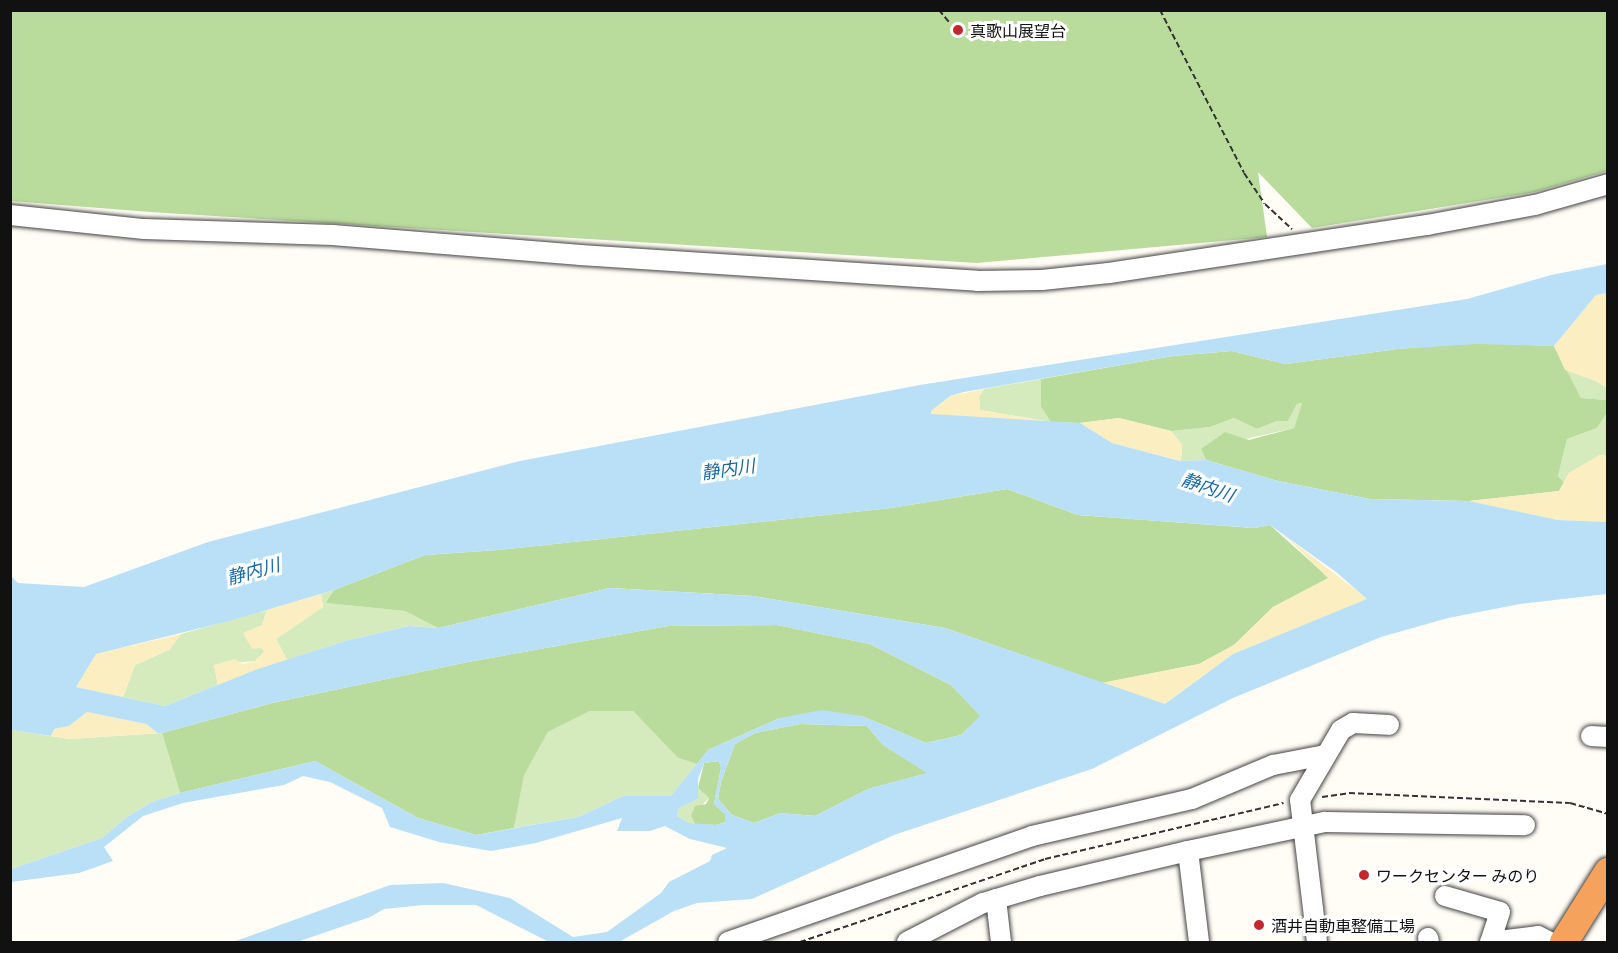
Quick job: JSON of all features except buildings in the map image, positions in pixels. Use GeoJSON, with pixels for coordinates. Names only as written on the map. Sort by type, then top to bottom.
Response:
{"type":"FeatureCollection","features":[{"type":"Feature","properties":{"kind":"highway"},"geometry":{"type":"LineString","coordinates":[[1564,942],[1608,872]]}},
{"type":"Feature","properties":{"kind":"street"},"geometry":{"type":"LineString","coordinates":[[10,214],[144,229],[333,235],[580,255],[977,281],[1042,280],[1109,273],[1307,244],[1535,205],[1608,184]]}},
{"type":"Feature","properties":{"kind":"street"},"geometry":{"type":"LineString","coordinates":[[1317,942],[1300,800],[1341,730],[1353,723],[1389,724]]}},
{"type":"Feature","properties":{"kind":"street"},"geometry":{"type":"LineString","coordinates":[[728,942],[1032,836],[1192,799],[1273,765],[1325,755]]}},
{"type":"Feature","properties":{"kind":"street"},"geometry":{"type":"LineString","coordinates":[[907,942],[983,903],[996,899],[1188,851],[1325,822],[1525,825]]}},
{"type":"Feature","properties":{"kind":"street"},"geometry":{"type":"LineString","coordinates":[[1188,851],[1199,942]]}},
{"type":"Feature","properties":{"kind":"street"},"geometry":{"type":"LineString","coordinates":[[1445,896],[1500,912],[1490,942],[1538,936],[1550,942]]}},
{"type":"Feature","properties":{"kind":"street"},"geometry":{"type":"LineString","coordinates":[[996,899],[1001,942]]}},
{"type":"Feature","properties":{"kind":"path"},"geometry":{"type":"LineString","coordinates":[[939,10],[950,23]]}},
{"type":"Feature","properties":{"kind":"path"},"geometry":{"type":"LineString","coordinates":[[1160,10],[1244,173],[1265,204],[1307,244]]}},
{"type":"Feature","properties":{"kind":"path"},"geometry":{"type":"LineString","coordinates":[[800,942],[1045,859],[1300,800],[1349,793],[1474,798],[1570,803],[1608,814]]}},
{"type":"Feature","properties":{"kind":"green space"},"geometry":{"type":"Polygon","coordinates":[[[10,11],[1607,11],[1607,171],[1535,192],[1312,228],[1258,172],[1267,237],[977,263],[150,212],[11,201],[10,11]]]}},
{"type":"Feature","properties":{"kind":"green space"},"geometry":{"type":"Polygon","coordinates":[[[1477,343],[1554,346],[1581,398],[1607,400],[1607,413],[1597,428],[1567,439],[1558,476],[1564,482],[1559,491],[1469,501],[1370,499],[1278,481],[1206,460],[1201,449],[1225,432],[1249,440],[1294,428],[1302,403],[1297,404],[1288,421],[1277,421],[1257,429],[1234,418],[1210,427],[1171,431],[1119,418],[1080,423],[1051,422],[1041,407],[1041,379],[1173,356],[1232,351],[1286,364],[1397,349],[1477,343]]]}},
{"type":"Feature","properties":{"kind":"green space"},"geometry":{"type":"Polygon","coordinates":[[[1566,370],[1596,381],[1607,388],[1607,400],[1581,398],[1566,370]]]}},
{"type":"Feature","properties":{"kind":"green space"},"geometry":{"type":"Polygon","coordinates":[[[1041,379],[1041,407],[1051,422],[980,410],[979,397],[984,389],[1041,379]]]}},
{"type":"Feature","properties":{"kind":"green space"},"geometry":{"type":"Polygon","coordinates":[[[1302,403],[1294,428],[1201,449],[1206,460],[1181,461],[1182,445],[1171,431],[1210,427],[1234,418],[1257,429],[1277,421],[1288,421],[1297,404],[1302,403]]]}},
{"type":"Feature","properties":{"kind":"green space"},"geometry":{"type":"Polygon","coordinates":[[[1607,413],[1607,456],[1600,455],[1569,473],[1564,482],[1558,476],[1567,439],[1597,428],[1607,413]]]}},
{"type":"Feature","properties":{"kind":"green space"},"geometry":{"type":"Polygon","coordinates":[[[1007,489],[1078,515],[1254,528],[1270,525],[1329,578],[1273,607],[1234,645],[1199,664],[1102,683],[945,628],[753,596],[610,588],[438,628],[405,611],[326,603],[334,590],[425,555],[498,550],[891,508],[1007,489]]]}},
{"type":"Feature","properties":{"kind":"green space"},"geometry":{"type":"Polygon","coordinates":[[[334,590],[327,603],[405,611],[438,628],[409,626],[345,641],[287,660],[276,639],[323,607],[321,594],[334,590]]]}},
{"type":"Feature","properties":{"kind":"green space"},"geometry":{"type":"Polygon","coordinates":[[[267,610],[262,625],[264,652],[255,661],[214,665],[218,685],[165,706],[123,697],[135,665],[169,650],[181,634],[267,610]]]}},
{"type":"Feature","properties":{"kind":"green space"},"geometry":{"type":"Polygon","coordinates":[[[777,625],[870,644],[951,685],[981,716],[961,735],[926,743],[862,716],[780,718],[708,750],[697,764],[678,758],[633,711],[590,711],[548,732],[524,775],[514,828],[476,835],[418,818],[315,761],[180,793],[162,733],[272,703],[468,662],[668,626],[777,625]]]}},
{"type":"Feature","properties":{"kind":"green space"},"geometry":{"type":"Polygon","coordinates":[[[590,711],[633,711],[678,758],[697,764],[671,796],[623,796],[578,817],[514,828],[524,774],[548,732],[590,711]]]}},
{"type":"Feature","properties":{"kind":"green space"},"geometry":{"type":"Polygon","coordinates":[[[800,724],[867,726],[883,745],[928,773],[868,789],[815,816],[781,813],[754,823],[732,815],[718,799],[721,782],[735,744],[755,733],[800,724]]]}},
{"type":"Feature","properties":{"kind":"green space"},"geometry":{"type":"Polygon","coordinates":[[[11,730],[70,739],[162,733],[180,793],[152,802],[127,817],[102,838],[11,869],[11,730]]]}},
{"type":"Feature","properties":{"kind":"green space"},"geometry":{"type":"Polygon","coordinates":[[[719,761],[721,768],[714,804],[725,814],[725,822],[716,825],[695,824],[691,816],[695,806],[706,804],[709,798],[698,788],[704,763],[719,761]]]}},
{"type":"Feature","properties":{"kind":"green space"},"geometry":{"type":"Polygon","coordinates":[[[698,788],[709,798],[691,816],[695,824],[689,823],[677,816],[679,808],[698,799],[698,788]]]}},
{"type":"Feature","properties":{"kind":"sand"},"geometry":{"type":"Polygon","coordinates":[[[1607,293],[1607,388],[1596,381],[1565,370],[1554,346],[1596,295],[1607,293]]]}},
{"type":"Feature","properties":{"kind":"sand"},"geometry":{"type":"Polygon","coordinates":[[[984,389],[979,397],[980,410],[1051,422],[931,415],[932,410],[950,396],[984,389]]]}},
{"type":"Feature","properties":{"kind":"sand"},"geometry":{"type":"Polygon","coordinates":[[[1119,418],[1171,431],[1182,445],[1181,461],[1112,443],[1080,423],[1119,418]]]}},
{"type":"Feature","properties":{"kind":"sand"},"geometry":{"type":"Polygon","coordinates":[[[1600,455],[1607,456],[1607,522],[1558,520],[1469,501],[1559,491],[1569,473],[1600,455]]]}},
{"type":"Feature","properties":{"kind":"sand"},"geometry":{"type":"Polygon","coordinates":[[[1284,535],[1368,599],[1233,654],[1165,704],[1102,683],[1199,664],[1234,645],[1273,607],[1328,578],[1284,535]]]}},
{"type":"Feature","properties":{"kind":"sand"},"geometry":{"type":"Polygon","coordinates":[[[321,594],[323,607],[276,639],[287,660],[218,685],[214,665],[235,659],[243,664],[255,661],[264,652],[262,648],[252,649],[243,633],[262,625],[267,610],[321,594]]]}},
{"type":"Feature","properties":{"kind":"sand"},"geometry":{"type":"Polygon","coordinates":[[[181,634],[169,650],[135,665],[123,697],[76,687],[96,654],[181,634]]]}},
{"type":"Feature","properties":{"kind":"sand"},"geometry":{"type":"Polygon","coordinates":[[[87,712],[146,724],[158,733],[70,739],[51,736],[54,729],[69,726],[87,712]]]}},
{"type":"Feature","properties":{"kind":"water","name":"静内川"},"geometry":{"type":"Polygon","coordinates":[[[1607,264],[1607,293],[1596,295],[1554,346],[1477,344],[1397,349],[1286,364],[1232,351],[1173,356],[964,392],[950,396],[932,410],[931,414],[1080,423],[1112,443],[1180,461],[1206,460],[1278,481],[1370,499],[1469,501],[1558,520],[1607,522],[1607,594],[1520,604],[1448,618],[1381,637],[1233,698],[1092,769],[894,835],[752,899],[697,903],[674,911],[619,942],[549,942],[476,905],[424,905],[384,909],[370,917],[297,942],[233,942],[390,885],[443,883],[510,898],[573,937],[607,932],[661,893],[669,882],[710,861],[712,855],[727,848],[690,839],[665,826],[650,831],[617,831],[622,818],[536,843],[491,851],[439,842],[390,827],[382,808],[330,782],[303,776],[284,785],[183,803],[143,816],[104,847],[113,861],[79,873],[11,882],[11,869],[102,838],[127,817],[152,802],[180,793],[315,761],[418,818],[476,835],[578,817],[623,796],[671,796],[708,750],[780,718],[822,710],[862,716],[926,743],[961,735],[980,716],[951,685],[870,644],[777,625],[668,626],[468,662],[272,703],[162,733],[158,733],[146,724],[87,712],[69,726],[54,729],[51,736],[11,730],[11,576],[18,583],[84,587],[208,542],[520,461],[920,385],[1467,299],[1551,275],[1607,264]],[[1007,489],[891,508],[498,550],[425,555],[334,590],[233,620],[96,654],[76,687],[165,706],[258,669],[345,641],[409,626],[438,628],[610,588],[753,596],[945,628],[1165,704],[1233,654],[1367,599],[1336,572],[1270,525],[1254,528],[1078,515],[1007,489]],[[800,724],[755,733],[735,744],[721,782],[718,799],[732,815],[754,823],[781,813],[815,816],[868,789],[927,773],[883,745],[867,726],[800,724]],[[719,761],[704,763],[698,779],[698,799],[679,808],[677,816],[689,823],[716,825],[725,822],[725,814],[714,804],[721,768],[719,761]]]}},
{"type":"Feature","properties":{"kind":"place","name":"真歌山展望台"},"geometry":{"type":"Point","coordinates":[958,30]}},
{"type":"Feature","properties":{"kind":"place","name":"ワークセンター みのり"},"geometry":{"type":"Point","coordinates":[1364,875]}},
{"type":"Feature","properties":{"kind":"place","name":"酒井自動車整備工場"},"geometry":{"type":"Point","coordinates":[1259,925]}}]}
